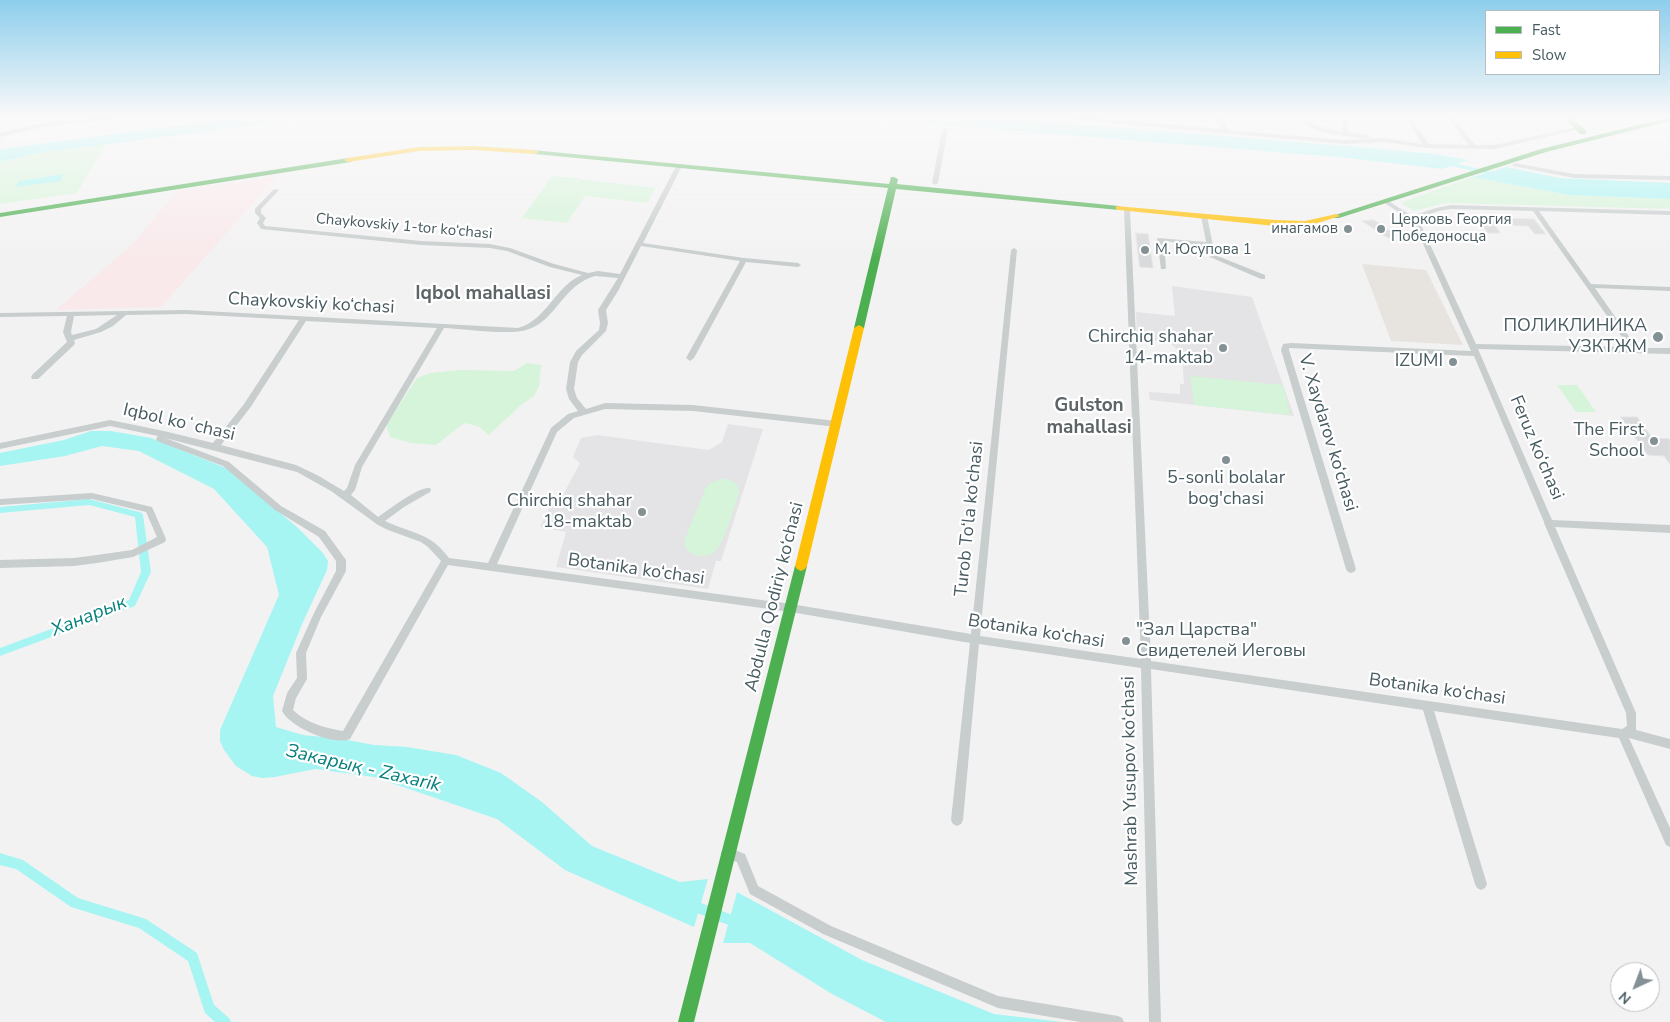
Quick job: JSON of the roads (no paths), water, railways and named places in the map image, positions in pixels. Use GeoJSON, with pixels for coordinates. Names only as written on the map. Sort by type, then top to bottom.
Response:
{"type":"FeatureCollection","features":[{"type":"Feature","properties":{"kind":"main road"},"geometry":{"type":"LineString","coordinates":[[0,209],[283,165]]}},
{"type":"Feature","properties":{"kind":"main road"},"geometry":{"type":"LineString","coordinates":[[0,215],[321,165]]}},
{"type":"Feature","properties":{"kind":"main road"},"geometry":{"type":"LineString","coordinates":[[665,165],[893,183],[935,183],[1284,216],[1318,213],[1462,176],[1498,165]]}},
{"type":"Feature","properties":{"kind":"main road"},"geometry":{"type":"LineString","coordinates":[[719,165],[1127,209],[1275,223],[1305,224],[1323,221],[1446,173],[1473,165]]}},
{"type":"Feature","properties":{"kind":"main road","name":"Abdulla Qodiriy ko‘chasi"},"geometry":{"type":"LineString","coordinates":[[686,1022],[727,853],[791,608],[893,183]]}},
{"type":"Feature","properties":{"kind":"street"},"geometry":{"type":"LineString","coordinates":[[935,183],[938,165]]}},
{"type":"Feature","properties":{"kind":"street"},"geometry":{"type":"LineString","coordinates":[[1515,165],[1574,176],[1670,178]]}},
{"type":"Feature","properties":{"kind":"street"},"geometry":{"type":"LineString","coordinates":[[583,411],[573,399],[570,389],[574,362],[579,353],[602,331],[604,323],[602,310],[622,276],[679,166]]}},
{"type":"Feature","properties":{"kind":"street","name":"Chaykovskiy 1-tor ko‘chasi"},"geometry":{"type":"LineString","coordinates":[[276,190],[258,209],[258,213],[263,218],[260,223],[263,228],[421,243],[490,246],[508,249],[552,266],[590,275]]}},
{"type":"Feature","properties":{"kind":"street","name":"Feruz ko‘chasi"},"geometry":{"type":"LineString","coordinates":[[1380,198],[1411,218],[1419,227],[1475,350],[1630,713],[1633,721],[1632,728],[1624,734],[1670,841]]}},
{"type":"Feature","properties":{"kind":"street"},"geometry":{"type":"LineString","coordinates":[[1411,218],[1446,207],[1670,213]]}},
{"type":"Feature","properties":{"kind":"street","name":"Mashrab Yusupov ko‘chasi"},"geometry":{"type":"LineString","coordinates":[[1127,209],[1146,665],[1155,1022]]}},
{"type":"Feature","properties":{"kind":"street"},"geometry":{"type":"LineString","coordinates":[[1535,210],[1635,350]]}},
{"type":"Feature","properties":{"kind":"street"},"geometry":{"type":"LineString","coordinates":[[1204,216],[1212,256],[1263,277]]}},
{"type":"Feature","properties":{"kind":"street"},"geometry":{"type":"LineString","coordinates":[[1163,268],[1160,239],[1209,244]]}},
{"type":"Feature","properties":{"kind":"street"},"geometry":{"type":"LineString","coordinates":[[638,244],[744,260],[798,265]]}},
{"type":"Feature","properties":{"kind":"street","name":"Turob To‘la ko‘chasi"},"geometry":{"type":"LineString","coordinates":[[957,820],[1014,250]]}},
{"type":"Feature","properties":{"kind":"street"},"geometry":{"type":"LineString","coordinates":[[690,358],[744,260]]}},
{"type":"Feature","properties":{"kind":"street","name":"Chaykovskiy ko‘chasi"},"geometry":{"type":"LineString","coordinates":[[0,315],[186,312],[441,327],[526,329],[537,322],[569,285],[590,275],[622,276]]}},
{"type":"Feature","properties":{"kind":"street"},"geometry":{"type":"LineString","coordinates":[[1588,286],[1670,289]]}},
{"type":"Feature","properties":{"kind":"street"},"geometry":{"type":"LineString","coordinates":[[69,338],[96,333],[105,329],[124,313]]}},
{"type":"Feature","properties":{"kind":"street"},"geometry":{"type":"LineString","coordinates":[[35,377],[71,343],[67,332],[71,314]]}},
{"type":"Feature","properties":{"kind":"street"},"geometry":{"type":"LineString","coordinates":[[214,448],[247,406],[304,319]]}},
{"type":"Feature","properties":{"kind":"street"},"geometry":{"type":"LineString","coordinates":[[345,495],[351,490],[358,467],[441,327]]}},
{"type":"Feature","properties":{"kind":"street","name":"V. Xaydarov ko‘chasi"},"geometry":{"type":"LineString","coordinates":[[1352,569],[1285,350],[1286,346],[1475,350],[1670,351]]}},
{"type":"Feature","properties":{"kind":"street"},"geometry":{"type":"LineString","coordinates":[[491,567],[554,430],[566,419],[583,411],[605,406],[693,408],[836,424]]}},
{"type":"Feature","properties":{"kind":"street","name":"Iqbol koʻchasi"},"geometry":{"type":"LineString","coordinates":[[0,446],[110,423],[164,434],[293,467],[313,475],[345,495],[379,521],[428,540],[439,550],[446,561]]}},
{"type":"Feature","properties":{"kind":"street"},"geometry":{"type":"LineString","coordinates":[[164,434],[160,439],[226,464],[278,508],[322,534],[341,560],[341,571],[317,616],[301,653],[302,679],[291,696],[287,711],[294,720],[314,728],[346,736],[446,561]]}},
{"type":"Feature","properties":{"kind":"street"},"geometry":{"type":"LineString","coordinates":[[379,521],[401,505],[427,490]]}},
{"type":"Feature","properties":{"kind":"street"},"geometry":{"type":"LineString","coordinates":[[0,502],[92,496],[149,509],[162,540],[133,552],[74,562],[0,564]]}},
{"type":"Feature","properties":{"kind":"street"},"geometry":{"type":"LineString","coordinates":[[1548,523],[1670,529]]}},
{"type":"Feature","properties":{"kind":"street","name":"Botanika ko‘chasi"},"geometry":{"type":"LineString","coordinates":[[446,561],[791,608],[974,639],[1624,734]]}},
{"type":"Feature","properties":{"kind":"street"},"geometry":{"type":"LineString","coordinates":[[1426,705],[1482,884]]}},
{"type":"Feature","properties":{"kind":"street"},"geometry":{"type":"LineString","coordinates":[[1624,734],[1670,744]]}},
{"type":"Feature","properties":{"kind":"street"},"geometry":{"type":"LineString","coordinates":[[727,853],[741,858],[754,890],[827,930],[998,1002],[1118,1022]]}},
{"type":"Feature","properties":{"kind":"water"},"geometry":{"type":"Polygon","coordinates":[[[1405,165],[1455,165],[1442,169],[1405,165]]]}},
{"type":"Feature","properties":{"kind":"water"},"geometry":{"type":"Polygon","coordinates":[[[1507,167],[1559,178],[1670,183],[1670,199],[1569,195],[1472,177],[1507,167]]]}},
{"type":"Feature","properties":{"kind":"water"},"geometry":{"type":"Polygon","coordinates":[[[63,174],[61,181],[16,187],[19,181],[63,174]]]}},
{"type":"Feature","properties":{"kind":"water"},"geometry":{"type":"Polygon","coordinates":[[[91,431],[111,431],[151,438],[226,468],[297,527],[323,553],[328,561],[327,570],[303,622],[273,696],[276,727],[303,735],[374,745],[407,747],[456,755],[501,773],[542,802],[592,846],[680,882],[708,879],[694,927],[565,870],[497,819],[374,777],[315,769],[262,778],[252,776],[236,766],[220,741],[220,730],[279,595],[267,547],[214,489],[139,451],[102,446],[65,456],[0,466],[0,453],[64,440],[91,431]]]}},
{"type":"Feature","properties":{"kind":"water"},"geometry":{"type":"Polygon","coordinates":[[[737,892],[862,960],[994,1014],[1063,1022],[886,1022],[832,994],[750,943],[723,943],[737,892]]]}},
{"type":"Feature","properties":{"kind":"waterway"},"geometry":{"type":"LineString","coordinates":[[1452,165],[1498,175]]}},
{"type":"Feature","properties":{"kind":"waterway","name":"Ханарык"},"geometry":{"type":"LineString","coordinates":[[0,510],[89,502],[139,515],[146,572],[132,603],[0,652]]}},
{"type":"Feature","properties":{"kind":"waterway","name":"Ханарык"},"geometry":{"type":"LineString","coordinates":[[0,859],[19,864],[75,903],[142,923],[193,957],[209,1009],[225,1022]]}},
{"type":"Feature","properties":{"kind":"waterway","name":"Закарық - Zaxarik"},"geometry":{"type":"LineString","coordinates":[[688,904],[739,923]]}},
{"type":"Feature","properties":{"kind":"place","name":"инагамов"},"geometry":{"type":"Point","coordinates":[1348,229]}},
{"type":"Feature","properties":{"kind":"place","name":"Церковь Георгия Победоносца"},"geometry":{"type":"Point","coordinates":[1381,229]}},
{"type":"Feature","properties":{"kind":"place","name":"М. Юсупова 1"},"geometry":{"type":"Point","coordinates":[1145,250]}},
{"type":"Feature","properties":{"kind":"place","name":"ПОЛИКЛИНИКА УЗКТЖМ"},"geometry":{"type":"Point","coordinates":[1658,337]}},
{"type":"Feature","properties":{"kind":"place","name":"Chirchiq shahar 14-maktab"},"geometry":{"type":"Point","coordinates":[1223,348]}},
{"type":"Feature","properties":{"kind":"place","name":"IZUMI"},"geometry":{"type":"Point","coordinates":[1453,362]}},
{"type":"Feature","properties":{"kind":"place","name":"The First School"},"geometry":{"type":"Point","coordinates":[1654,441]}},
{"type":"Feature","properties":{"kind":"place","name":"5-sonli bolalar bog'chasi"},"geometry":{"type":"Point","coordinates":[1226,460]}},
{"type":"Feature","properties":{"kind":"place","name":"Chirchiq shahar 18-maktab"},"geometry":{"type":"Point","coordinates":[642,512]}},
{"type":"Feature","properties":{"kind":"place","name":"\"Зал Царства\" Свидетелей Иеговы"},"geometry":{"type":"Point","coordinates":[1126,641]}},
{"type":"Feature","properties":{"kind":"district","name":"Iqbol mahallasi"},"geometry":{"type":"Point","coordinates":[483,294]}},
{"type":"Feature","properties":{"kind":"district","name":"Gulston mahallasi"},"geometry":{"type":"Point","coordinates":[1089,417]}}]}
